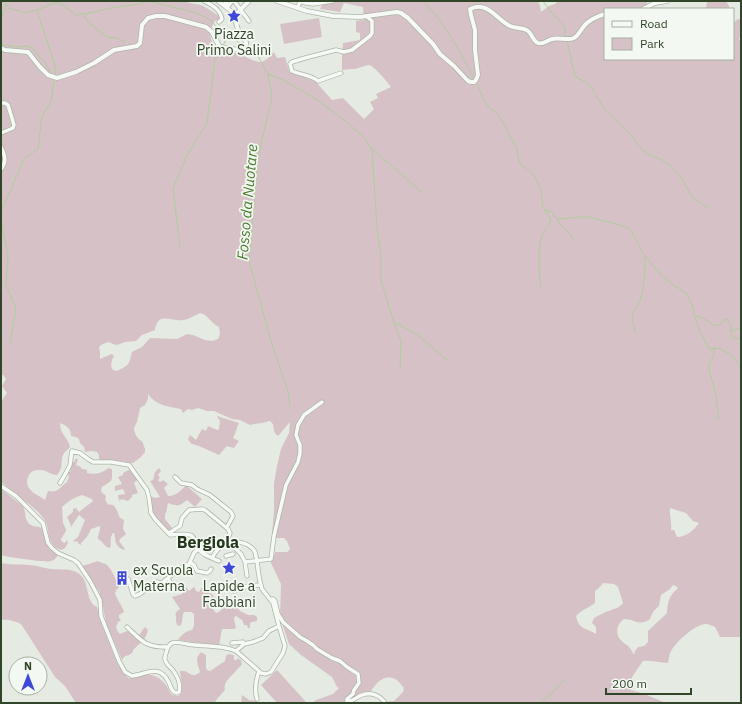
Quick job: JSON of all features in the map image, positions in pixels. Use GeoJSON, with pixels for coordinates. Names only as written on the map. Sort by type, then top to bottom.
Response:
{"type":"FeatureCollection","features":[{"type":"Feature","properties":{"kind":"street"},"geometry":{"type":"LineString","coordinates":[[204,1],[211,2],[220,12],[222,19],[219,22]]}},
{"type":"Feature","properties":{"kind":"street"},"geometry":{"type":"LineString","coordinates":[[1,48],[5,50],[28,52],[48,75],[57,78],[76,72],[94,63],[114,50],[137,46],[140,43],[142,25],[148,18],[152,16],[165,16],[209,28],[220,46],[224,48],[243,49],[246,46],[246,42],[238,30],[235,16],[227,5],[219,1]]}},
{"type":"Feature","properties":{"kind":"street"},"geometry":{"type":"LineString","coordinates":[[227,5],[233,1],[241,9],[249,21]]}},
{"type":"Feature","properties":{"kind":"street"},"geometry":{"type":"LineString","coordinates":[[241,9],[243,1]]}},
{"type":"Feature","properties":{"kind":"street"},"geometry":{"type":"LineString","coordinates":[[235,16],[249,1]]}},
{"type":"Feature","properties":{"kind":"street"},"geometry":{"type":"LineString","coordinates":[[277,1],[307,11],[333,16],[350,17],[397,12],[401,13],[408,18],[433,44],[440,54],[468,81],[471,82],[474,82],[478,75],[475,50],[475,30],[470,9],[475,5],[484,5],[510,26],[526,29],[532,34],[535,41],[538,43],[560,38],[574,38],[590,21],[604,14]]}},
{"type":"Feature","properties":{"kind":"street"},"geometry":{"type":"LineString","coordinates":[[297,8],[300,2],[313,4],[332,1]]}},
{"type":"Feature","properties":{"kind":"street"},"geometry":{"type":"LineString","coordinates":[[645,8],[655,3],[667,1]]}},
{"type":"Feature","properties":{"kind":"street"},"geometry":{"type":"LineString","coordinates":[[341,73],[318,81],[313,77],[292,71],[290,64],[305,58],[336,50],[344,52],[352,50],[367,39],[372,33],[372,21],[366,16]]}},
{"type":"Feature","properties":{"kind":"street"},"geometry":{"type":"LineString","coordinates":[[1,103],[8,105],[14,125],[13,128],[1,133]]}},
{"type":"Feature","properties":{"kind":"street"},"geometry":{"type":"LineString","coordinates":[[1,147],[5,157],[4,164],[1,169]]}},
{"type":"Feature","properties":{"kind":"street"},"geometry":{"type":"LineString","coordinates":[[245,562],[257,562],[271,559],[273,542],[286,485],[298,462],[300,453],[300,445],[296,435],[298,425],[304,415],[322,402]]}},
{"type":"Feature","properties":{"kind":"street"},"geometry":{"type":"LineString","coordinates":[[60,483],[70,465],[72,452],[74,451],[82,454],[93,462],[126,464],[130,466],[148,493],[150,513],[155,519],[173,535],[190,535],[194,538],[198,549],[210,558],[219,561]]}},
{"type":"Feature","properties":{"kind":"street"},"geometry":{"type":"LineString","coordinates":[[175,477],[181,483],[192,485],[210,495],[231,512],[233,516],[227,527]]}},
{"type":"Feature","properties":{"kind":"street"},"geometry":{"type":"LineString","coordinates":[[1,486],[16,496],[43,523],[48,542],[52,548],[58,553],[74,560],[82,568],[100,600],[101,616],[119,661],[125,672],[132,676],[149,671],[160,672],[167,678],[172,691],[176,693],[179,692],[180,686],[177,676],[165,660],[165,654],[172,642],[227,648],[236,651],[259,671],[266,674],[270,672],[283,653],[285,646],[275,608],[271,599]]}},
{"type":"Feature","properties":{"kind":"street"},"geometry":{"type":"LineString","coordinates":[[169,533],[180,526],[182,518],[189,510],[204,510],[227,527],[230,533],[226,543],[216,550],[210,558]]}},
{"type":"Feature","properties":{"kind":"street"},"geometry":{"type":"LineString","coordinates":[[128,579],[135,596],[144,592],[151,585],[157,582],[161,583],[179,569],[189,564],[194,553],[198,549],[215,542],[226,543],[236,541],[250,546],[254,551],[261,585],[265,593],[275,601],[278,614],[283,622],[317,649],[340,661],[358,674],[359,683],[347,701],[350,702],[364,695],[372,694],[379,697],[385,703]]}},
{"type":"Feature","properties":{"kind":"street"},"geometry":{"type":"LineString","coordinates":[[226,543],[236,549],[243,556],[247,576]]}},
{"type":"Feature","properties":{"kind":"street"},"geometry":{"type":"LineString","coordinates":[[226,556],[233,554]]}},
{"type":"Feature","properties":{"kind":"street"},"geometry":{"type":"LineString","coordinates":[[190,562],[194,565],[197,571],[207,573],[210,569]]}},
{"type":"Feature","properties":{"kind":"street"},"geometry":{"type":"LineString","coordinates":[[168,578],[173,589]]}},
{"type":"Feature","properties":{"kind":"street"},"geometry":{"type":"LineString","coordinates":[[234,590],[248,586],[261,585]]}},
{"type":"Feature","properties":{"kind":"street"},"geometry":{"type":"LineString","coordinates":[[236,651],[244,644],[262,638],[269,631],[279,626]]}},
{"type":"Feature","properties":{"kind":"street"},"geometry":{"type":"LineString","coordinates":[[127,627],[144,643],[153,646],[168,647]]}},
{"type":"Feature","properties":{"kind":"street"},"geometry":{"type":"LineString","coordinates":[[232,643],[243,642],[244,644]]}},
{"type":"Feature","properties":{"kind":"street"},"geometry":{"type":"LineString","coordinates":[[257,699],[256,678],[259,671]]}},
{"type":"Feature","properties":{"kind":"green space"},"geometry":{"type":"Polygon","coordinates":[[[1,1],[186,1],[201,5],[220,17],[220,19],[215,21],[212,26],[210,35],[213,43],[220,49],[237,53],[259,62],[265,61],[274,52],[277,58],[285,57],[289,71],[316,82],[332,100],[343,98],[364,119],[374,109],[370,102],[378,98],[376,94],[391,87],[371,66],[368,65],[355,69],[342,70],[343,43],[360,40],[360,33],[356,32],[356,21],[364,20],[363,7],[344,3],[340,12],[320,9],[324,1],[538,1],[541,12],[558,1],[647,1],[647,4],[641,8],[604,8],[604,60],[734,60],[734,22],[738,19],[741,20],[741,37],[739,38],[741,45],[741,637],[720,637],[715,627],[707,624],[701,625],[691,630],[677,643],[671,651],[668,663],[643,661],[632,677],[631,690],[666,703],[376,703],[394,701],[403,692],[404,688],[397,680],[384,678],[378,682],[371,691],[361,693],[354,697],[352,699],[353,703],[312,703],[333,694],[339,688],[332,677],[301,655],[289,644],[280,617],[281,584],[271,563],[271,559],[275,552],[287,552],[290,549],[284,538],[273,537],[272,533],[274,483],[281,449],[289,433],[290,422],[278,436],[274,432],[273,424],[270,421],[250,425],[214,411],[207,411],[198,408],[192,410],[188,409],[183,413],[181,409],[154,401],[148,394],[148,399],[145,405],[140,408],[134,428],[136,436],[143,443],[145,452],[133,463],[100,460],[97,452],[85,452],[79,439],[71,436],[69,428],[60,423],[61,430],[70,447],[63,455],[61,467],[57,475],[42,470],[36,470],[29,475],[27,480],[28,487],[45,500],[48,491],[55,491],[67,482],[69,477],[68,474],[66,474],[70,472],[71,470],[69,469],[75,459],[78,459],[76,465],[81,467],[83,470],[87,470],[87,473],[90,474],[104,471],[108,468],[112,469],[111,481],[102,487],[101,490],[106,496],[105,500],[108,505],[113,505],[117,510],[119,517],[124,520],[123,529],[126,534],[119,541],[125,549],[124,550],[118,547],[115,541],[114,533],[111,537],[110,548],[98,539],[100,526],[91,529],[81,545],[77,541],[74,542],[73,541],[78,537],[85,520],[79,515],[71,527],[67,517],[73,512],[73,509],[76,508],[79,512],[93,501],[92,499],[82,495],[62,507],[63,523],[66,531],[61,539],[62,542],[65,543],[67,540],[68,543],[65,548],[61,550],[50,540],[46,523],[41,515],[32,506],[1,482],[1,416],[3,398],[7,393],[2,386],[6,379],[1,374],[1,1]],[[200,313],[185,320],[162,319],[157,324],[155,330],[142,335],[136,341],[125,342],[117,345],[109,342],[104,344],[99,347],[100,359],[112,354],[114,356],[111,366],[113,370],[117,371],[126,366],[132,352],[142,347],[150,338],[177,339],[187,334],[205,340],[212,341],[218,339],[220,334],[219,327],[200,313]],[[670,508],[671,530],[674,530],[677,537],[690,533],[699,523],[693,521],[686,513],[670,508]],[[603,583],[595,591],[595,603],[576,616],[577,621],[583,628],[596,634],[596,627],[592,623],[594,618],[618,607],[623,603],[618,587],[614,584],[603,583]],[[673,585],[661,595],[659,606],[653,612],[650,619],[640,623],[624,619],[619,624],[617,634],[634,655],[638,647],[644,646],[648,642],[648,631],[667,613],[670,599],[678,588],[673,585]]]}},
{"type":"Feature","properties":{"kind":"green space"},"geometry":{"type":"Polygon","coordinates":[[[707,1],[726,1],[729,6],[729,8],[706,8],[707,1]]]}},
{"type":"Feature","properties":{"kind":"green space"},"geometry":{"type":"Polygon","coordinates":[[[319,18],[322,37],[284,44],[280,24],[319,18]]]}},
{"type":"Feature","properties":{"kind":"green space"},"geometry":{"type":"Polygon","coordinates":[[[217,416],[239,423],[233,438],[239,441],[234,448],[227,446],[219,455],[192,444],[188,439],[190,435],[196,440],[202,429],[206,431],[208,426],[217,430],[219,429],[220,421],[217,416]]]}},
{"type":"Feature","properties":{"kind":"green space"},"geometry":{"type":"Polygon","coordinates":[[[159,468],[161,471],[158,475],[160,478],[158,480],[160,482],[163,480],[168,484],[164,488],[168,496],[178,493],[186,485],[202,499],[195,507],[187,500],[178,505],[168,503],[165,519],[173,529],[169,532],[155,517],[151,509],[150,496],[155,498],[160,497],[150,481],[153,480],[155,472],[159,468]]]}},
{"type":"Feature","properties":{"kind":"green space"},"geometry":{"type":"Polygon","coordinates":[[[131,469],[138,479],[134,483],[138,493],[132,495],[128,501],[122,499],[119,501],[118,495],[125,493],[123,489],[115,491],[115,486],[122,484],[118,477],[131,469]]]}},
{"type":"Feature","properties":{"kind":"green space"},"geometry":{"type":"Polygon","coordinates":[[[1,489],[23,506],[26,520],[30,524],[42,528],[49,546],[58,555],[54,559],[51,561],[43,561],[1,555],[1,489]]]}},
{"type":"Feature","properties":{"kind":"green space"},"geometry":{"type":"Polygon","coordinates":[[[98,561],[109,567],[119,588],[115,593],[124,612],[119,615],[121,620],[118,622],[116,627],[118,632],[120,634],[127,631],[137,637],[145,627],[148,630],[146,636],[133,650],[133,652],[125,656],[122,660],[107,626],[103,605],[98,594],[100,593],[82,566],[98,561]]]}},
{"type":"Feature","properties":{"kind":"green space"},"geometry":{"type":"Polygon","coordinates":[[[1,563],[32,565],[51,569],[75,571],[85,581],[90,600],[97,607],[102,625],[118,665],[128,678],[144,674],[154,676],[163,681],[172,695],[177,696],[182,692],[180,671],[185,671],[194,675],[198,674],[200,672],[197,659],[201,652],[206,655],[206,668],[210,671],[225,661],[228,654],[234,655],[234,660],[237,660],[237,658],[241,660],[242,665],[227,680],[225,690],[215,703],[76,703],[65,686],[55,677],[48,666],[48,656],[42,656],[21,624],[11,620],[1,620],[1,563]]]}},
{"type":"Feature","properties":{"kind":"green space"},"geometry":{"type":"Polygon","coordinates":[[[184,587],[189,591],[194,587],[198,592],[201,588],[204,588],[207,592],[219,599],[213,609],[216,613],[226,604],[230,603],[236,606],[240,611],[257,617],[257,621],[250,623],[250,628],[248,628],[247,625],[244,625],[242,620],[235,616],[234,619],[236,628],[222,629],[219,646],[178,640],[188,631],[192,630],[194,626],[194,614],[191,612],[184,612],[181,625],[178,626],[176,622],[176,613],[180,609],[172,597],[182,594],[184,587]]]}},
{"type":"Feature","properties":{"kind":"green space"},"geometry":{"type":"Polygon","coordinates":[[[277,670],[306,703],[277,703],[261,685],[277,670]]]}},
{"type":"Feature","properties":{"kind":"green space"},"geometry":{"type":"Polygon","coordinates":[[[242,695],[249,700],[257,701],[259,703],[241,703],[242,695]]]}},
{"type":"Feature","properties":{"kind":"waterway","name":"Fosso da Nuotare"},"geometry":{"type":"LineString","coordinates":[[4,1],[9,8],[25,13],[52,4],[60,3],[76,15],[140,4],[145,1]]}},
{"type":"Feature","properties":{"kind":"waterway","name":"Fosso da Nuotare"},"geometry":{"type":"LineString","coordinates":[[150,1],[205,17],[221,32],[233,38],[242,45]]}},
{"type":"Feature","properties":{"kind":"waterway"},"geometry":{"type":"LineString","coordinates":[[424,1],[448,32],[474,78]]}},
{"type":"Feature","properties":{"kind":"waterway"},"geometry":{"type":"LineString","coordinates":[[543,1],[565,27],[565,36]]}},
{"type":"Feature","properties":{"kind":"waterway"},"geometry":{"type":"LineString","coordinates":[[1,19],[6,5]]}},
{"type":"Feature","properties":{"kind":"waterway"},"geometry":{"type":"LineString","coordinates":[[37,10],[56,69],[55,77]]}},
{"type":"Feature","properties":{"kind":"waterway"},"geometry":{"type":"LineString","coordinates":[[84,15],[88,22],[107,37],[116,38],[125,42]]}},
{"type":"Feature","properties":{"kind":"waterway"},"geometry":{"type":"LineString","coordinates":[[223,46],[227,37]]}},
{"type":"Feature","properties":{"kind":"waterway"},"geometry":{"type":"LineString","coordinates":[[567,40],[576,77],[591,87],[605,110],[627,131],[642,149],[672,167],[681,177],[692,197],[708,208]]}},
{"type":"Feature","properties":{"kind":"waterway"},"geometry":{"type":"LineString","coordinates":[[1,44],[18,47],[28,46],[32,48],[45,63],[51,74],[54,75]]}},
{"type":"Feature","properties":{"kind":"waterway"},"geometry":{"type":"LineString","coordinates":[[180,247],[173,188],[187,155],[207,123],[215,58],[221,49]]}},
{"type":"Feature","properties":{"kind":"waterway","name":"Fosso da Nuotare"},"geometry":{"type":"LineString","coordinates":[[249,50],[256,54],[268,74],[272,97],[258,157],[249,261],[271,341],[288,391],[290,406]]}},
{"type":"Feature","properties":{"kind":"waterway"},"geometry":{"type":"LineString","coordinates":[[268,74],[283,80],[316,99],[364,137],[372,150],[377,228],[381,256],[381,280],[401,341],[400,369]]}},
{"type":"Feature","properties":{"kind":"waterway"},"geometry":{"type":"LineString","coordinates":[[1,212],[24,159],[38,149],[42,116],[51,102],[54,80]]}},
{"type":"Feature","properties":{"kind":"waterway"},"geometry":{"type":"LineString","coordinates":[[478,85],[487,105],[498,115],[507,129],[517,148],[519,161],[536,178],[541,191],[543,208],[551,219],[542,235],[539,248],[541,289]]}},
{"type":"Feature","properties":{"kind":"waterway"},"geometry":{"type":"LineString","coordinates":[[373,150],[423,193]]}},
{"type":"Feature","properties":{"kind":"waterway"},"geometry":{"type":"LineString","coordinates":[[545,210],[551,211],[558,219],[558,222],[573,239]]}},
{"type":"Feature","properties":{"kind":"waterway"},"geometry":{"type":"LineString","coordinates":[[558,219],[588,217],[614,223],[628,228],[632,232],[645,257],[645,273],[642,294],[632,316],[635,332]]}},
{"type":"Feature","properties":{"kind":"waterway"},"geometry":{"type":"LineString","coordinates":[[1,218],[8,256],[6,285],[16,308],[10,343]]}},
{"type":"Feature","properties":{"kind":"waterway"},"geometry":{"type":"LineString","coordinates":[[646,257],[661,275],[687,294],[693,307],[700,331],[709,349],[719,348],[732,356],[741,368]]}},
{"type":"Feature","properties":{"kind":"waterway"},"geometry":{"type":"LineString","coordinates":[[696,316],[716,325],[720,325],[727,319],[734,339],[738,339],[741,336]]}},
{"type":"Feature","properties":{"kind":"waterway"},"geometry":{"type":"LineString","coordinates":[[396,323],[418,335],[447,360]]}},
{"type":"Feature","properties":{"kind":"waterway"},"geometry":{"type":"LineString","coordinates":[[732,331],[741,326]]}},
{"type":"Feature","properties":{"kind":"waterway"},"geometry":{"type":"LineString","coordinates":[[714,348],[714,354],[709,369],[716,395],[718,419]]}},
{"type":"Feature","properties":{"kind":"waterway"},"geometry":{"type":"LineString","coordinates":[[540,703],[564,680]]}},
{"type":"Feature","properties":{"kind":"place","name":"Piazza Primo Salini"},"geometry":{"type":"Point","coordinates":[234,16]}},
{"type":"Feature","properties":{"kind":"place","name":"Lapide a Fabbiani"},"geometry":{"type":"Point","coordinates":[229,568]}},
{"type":"Feature","properties":{"kind":"place","name":"ex Scuola Materna"},"geometry":{"type":"Point","coordinates":[122,578]}},
{"type":"Feature","properties":{"kind":"district","name":"Bergiola"},"geometry":{"type":"Point","coordinates":[208,542]}}]}
